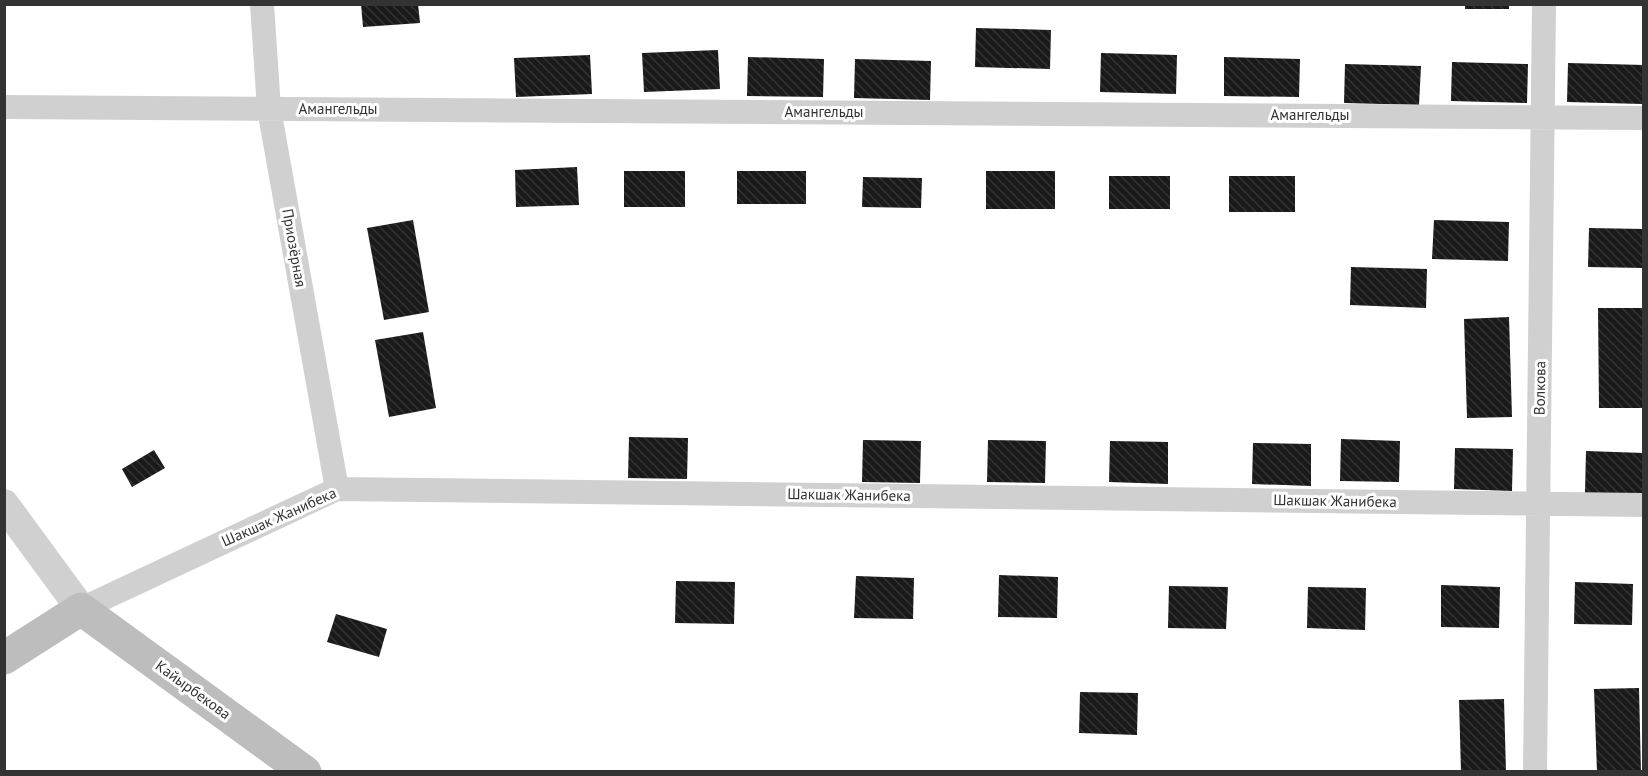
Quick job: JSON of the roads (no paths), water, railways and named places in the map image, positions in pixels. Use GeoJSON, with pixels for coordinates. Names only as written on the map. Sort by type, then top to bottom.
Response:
{"type":"FeatureCollection","features":[{"type":"Feature","properties":{"kind":"main road"},"geometry":{"type":"LineString","coordinates":[[4,658],[81,609]]}},
{"type":"Feature","properties":{"kind":"main road","name":"Кайырбекова"},"geometry":{"type":"LineString","coordinates":[[81,609],[305,771]]}},
{"type":"Feature","properties":{"kind":"street","name":"Приозёрная"},"geometry":{"type":"LineString","coordinates":[[262,4],[269,109],[338,489]]}},
{"type":"Feature","properties":{"kind":"street","name":"Волкова"},"geometry":{"type":"LineString","coordinates":[[1535,771],[1544,4]]}},
{"type":"Feature","properties":{"kind":"street","name":"Амангельды"},"geometry":{"type":"LineString","coordinates":[[4,107],[1644,118]]}},
{"type":"Feature","properties":{"kind":"street","name":"Шакшак Жанибека"},"geometry":{"type":"LineString","coordinates":[[81,609],[338,489],[1644,505]]}},
{"type":"Feature","properties":{"kind":"street"},"geometry":{"type":"LineString","coordinates":[[4,504],[81,609]]}}]}
